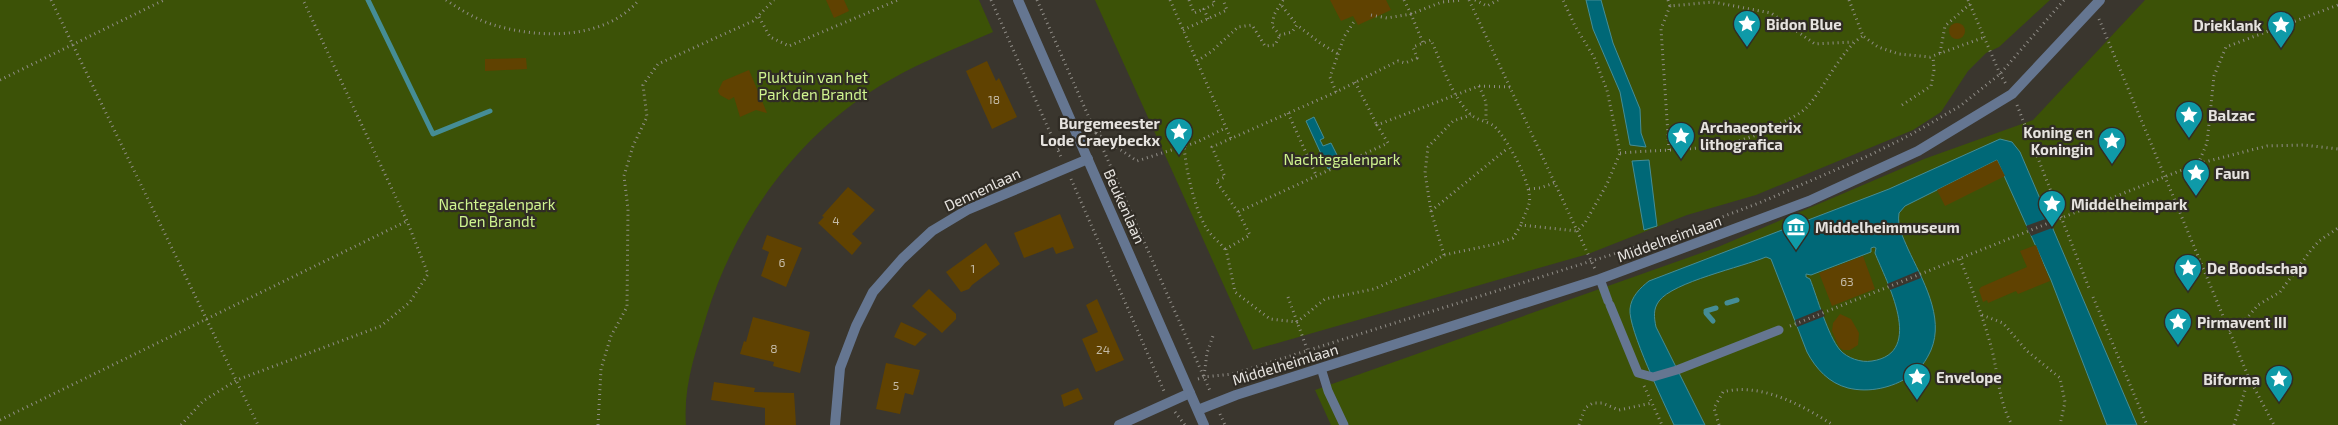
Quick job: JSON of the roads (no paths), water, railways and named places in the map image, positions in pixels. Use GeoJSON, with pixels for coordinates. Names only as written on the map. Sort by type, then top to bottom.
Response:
{"type":"FeatureCollection","features":[{"type":"Feature","properties":{"kind":"street","name":"Beukenlaan"},"geometry":{"type":"LineString","coordinates":[[1018,0],[1204,425]]}},
{"type":"Feature","properties":{"kind":"street","name":"Middelheimlaan"},"geometry":{"type":"LineString","coordinates":[[1198,410],[1236,395],[1600,279],[1809,201],[1918,151],[2012,94],[2097,3]]}},
{"type":"Feature","properties":{"kind":"street","name":"Dennenlaan"},"geometry":{"type":"LineString","coordinates":[[835,425],[840,368],[856,326],[873,292],[902,259],[932,231],[966,210],[1088,159]]}},
{"type":"Feature","properties":{"kind":"street"},"geometry":{"type":"LineString","coordinates":[[1118,425],[1190,393]]}},
{"type":"Feature","properties":{"kind":"lane"},"geometry":{"type":"LineString","coordinates":[[1600,279],[1638,373],[1652,377],[1677,370],[1779,330]]}},
{"type":"Feature","properties":{"kind":"lane"},"geometry":{"type":"LineString","coordinates":[[1318,369],[1344,425]]}},
{"type":"Feature","properties":{"kind":"water"},"geometry":{"type":"Polygon","coordinates":[[[1586,0],[1601,0],[1613,43],[1640,109],[1641,133],[1646,147],[1630,145],[1620,92],[1593,29],[1586,0]]]}},
{"type":"Feature","properties":{"kind":"water"},"geometry":{"type":"Polygon","coordinates":[[[1314,117],[1324,138],[1320,140],[1323,146],[1331,143],[1341,163],[1328,169],[1306,121],[1314,117]]]}},
{"type":"Feature","properties":{"kind":"water"},"geometry":{"type":"Polygon","coordinates":[[[2000,139],[2012,142],[2020,152],[2137,425],[2107,425],[2051,280],[1997,160],[1905,206],[1899,213],[1901,232],[1925,285],[1934,311],[1935,337],[1931,350],[1914,374],[1896,384],[1872,390],[1848,388],[1829,379],[1819,370],[1807,352],[1771,259],[1766,257],[1693,281],[1667,294],[1657,304],[1654,313],[1656,327],[1705,425],[1674,425],[1640,349],[1631,319],[1631,305],[1639,290],[1649,281],[1889,189],[2000,139]],[[1871,248],[1871,252],[1811,275],[1806,274],[1806,277],[1810,279],[1827,326],[1836,344],[1846,355],[1863,361],[1872,361],[1888,355],[1897,345],[1900,331],[1898,314],[1875,253],[1876,248],[1871,248]]]}},
{"type":"Feature","properties":{"kind":"water"},"geometry":{"type":"Polygon","coordinates":[[[1649,160],[1657,226],[1644,230],[1632,161],[1649,160]]]}},
{"type":"Feature","properties":{"kind":"waterway"},"geometry":{"type":"LineString","coordinates":[[368,0],[433,134],[490,111]]}},
{"type":"Feature","properties":{"kind":"waterway"},"geometry":{"type":"LineString","coordinates":[[1727,303],[1737,300]]}},
{"type":"Feature","properties":{"kind":"waterway"},"geometry":{"type":"LineString","coordinates":[[1706,311],[1716,308]]}},
{"type":"Feature","properties":{"kind":"waterway"},"geometry":{"type":"LineString","coordinates":[[1706,313],[1713,321]]}},
{"type":"Feature","properties":{"kind":"place","name":"Bidon Blue"},"geometry":{"type":"Point","coordinates":[1747,48]}},
{"type":"Feature","properties":{"kind":"place","name":"Drieklank"},"geometry":{"type":"Point","coordinates":[2281,49]}},
{"type":"Feature","properties":{"kind":"place","name":"Balzac"},"geometry":{"type":"Point","coordinates":[2189,139]}},
{"type":"Feature","properties":{"kind":"place","name":"Burgemeester Lode Craeybeckx"},"geometry":{"type":"Point","coordinates":[1179,156]}},
{"type":"Feature","properties":{"kind":"place","name":"Archaeopterix lithografica"},"geometry":{"type":"Point","coordinates":[1681,160]}},
{"type":"Feature","properties":{"kind":"place","name":"Koning en Koningin"},"geometry":{"type":"Point","coordinates":[2112,165]}},
{"type":"Feature","properties":{"kind":"place","name":"Faun"},"geometry":{"type":"Point","coordinates":[2196,197]}},
{"type":"Feature","properties":{"kind":"place","name":"Middelheimpark"},"geometry":{"type":"Point","coordinates":[2052,228]}},
{"type":"Feature","properties":{"kind":"place","name":"Middelheimmuseum"},"geometry":{"type":"Point","coordinates":[1796,251]}},
{"type":"Feature","properties":{"kind":"place","name":"De Boodschap"},"geometry":{"type":"Point","coordinates":[2188,292]}},
{"type":"Feature","properties":{"kind":"place","name":"Pirmavent III"},"geometry":{"type":"Point","coordinates":[2178,346]}},
{"type":"Feature","properties":{"kind":"place","name":"Envelope"},"geometry":{"type":"Point","coordinates":[1917,401]}},
{"type":"Feature","properties":{"kind":"place","name":"Biforma"},"geometry":{"type":"Point","coordinates":[2279,403]}},
{"type":"Feature","properties":{"kind":"park label","name":"Pluktuin van het Park den Brandt"},"geometry":{"type":"Point","coordinates":[813,86]}},
{"type":"Feature","properties":{"kind":"park label","name":"Nachtegalenpark"},"geometry":{"type":"Point","coordinates":[1342,159]}},
{"type":"Feature","properties":{"kind":"park label","name":"Nachtegalenpark Den Brandt"},"geometry":{"type":"Point","coordinates":[497,212]}}]}
